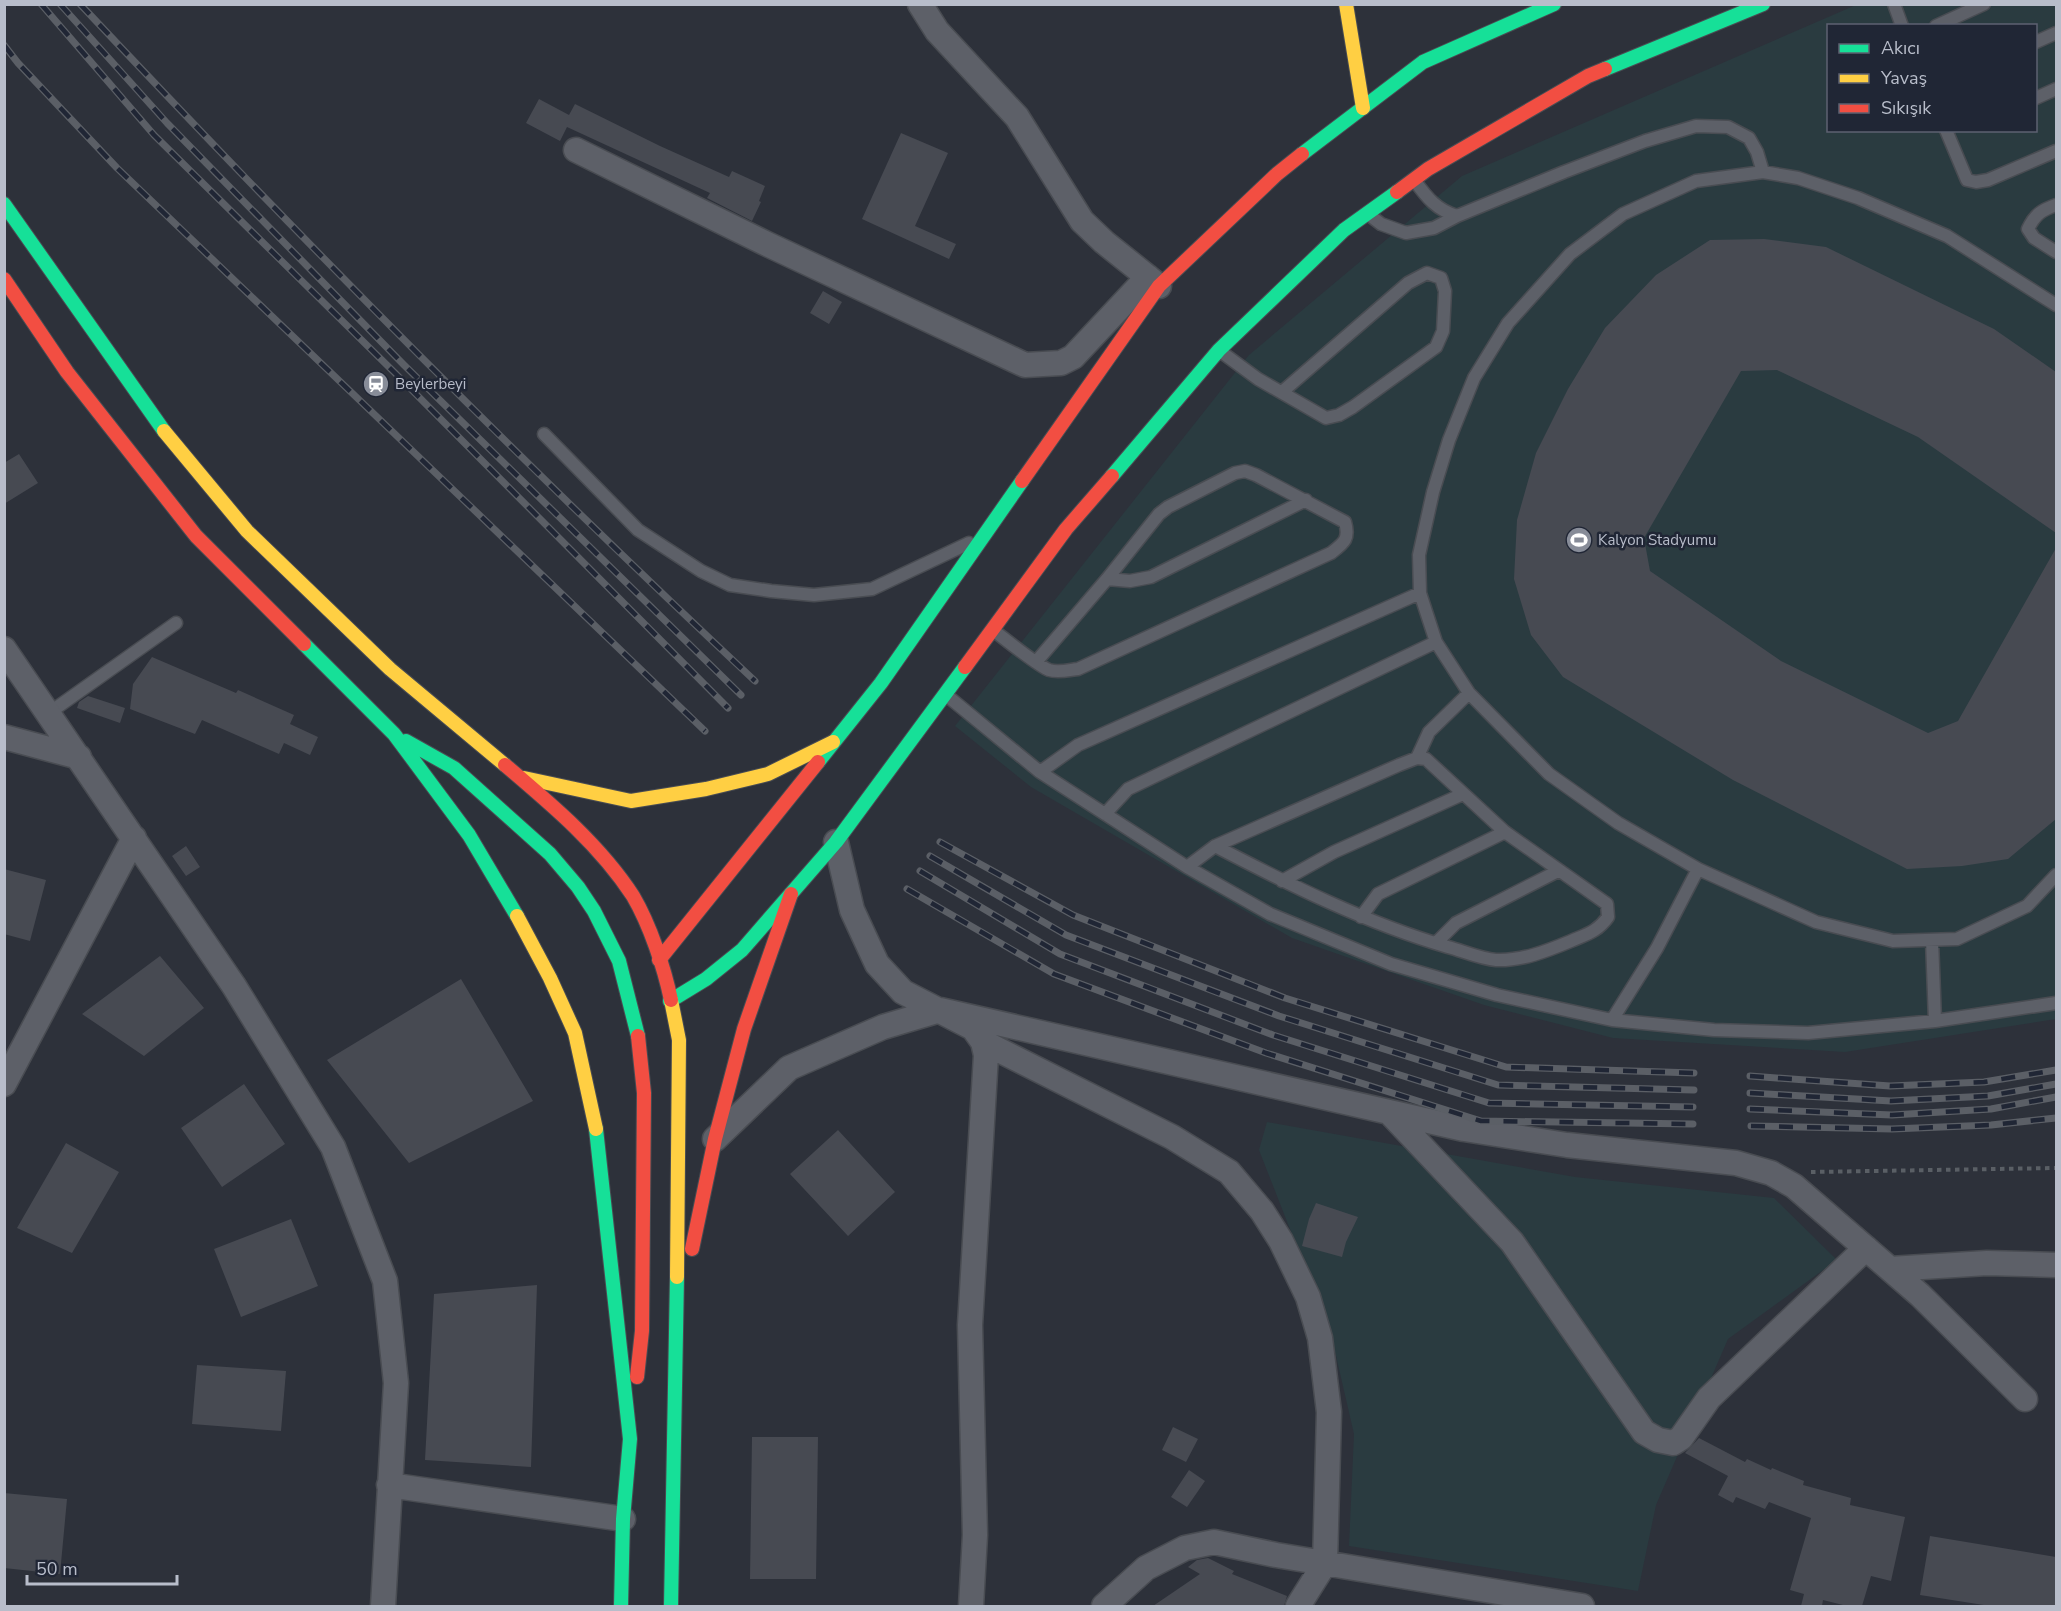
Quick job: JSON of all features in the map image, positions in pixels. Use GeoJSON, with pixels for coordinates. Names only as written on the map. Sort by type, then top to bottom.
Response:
{"type":"FeatureCollection","features":[{"type":"Feature","properties":{"kind":"main road"},"geometry":{"type":"LineString","coordinates":[[1346,4],[1363,108]]}},
{"type":"Feature","properties":{"kind":"main road"},"geometry":{"type":"LineString","coordinates":[[655,963],[881,682],[983,536],[1153,281],[1277,174],[1422,62],[1554,4]]}},
{"type":"Feature","properties":{"kind":"main road"},"geometry":{"type":"LineString","coordinates":[[666,1002],[706,980],[742,950],[836,842],[1066,529],[1219,350],[1344,230],[1428,170],[1588,76],[1763,4]]}},
{"type":"Feature","properties":{"kind":"main road"},"geometry":{"type":"LineString","coordinates":[[4,204],[160,427],[247,531],[390,669],[554,806],[608,863],[633,897],[654,943],[655,963],[666,976],[666,1002],[679,1040],[671,1606]]}},
{"type":"Feature","properties":{"kind":"main road"},"geometry":{"type":"LineString","coordinates":[[4,279],[67,372],[196,536],[394,734],[469,835],[550,978],[575,1033],[596,1126],[630,1439]]}},
{"type":"Feature","properties":{"kind":"main road"},"geometry":{"type":"LineString","coordinates":[[394,734],[454,768],[550,854],[594,910],[629,980],[637,1009],[645,1122],[642,1331],[623,1519],[621,1606]]}},
{"type":"Feature","properties":{"kind":"main road"},"geometry":{"type":"LineString","coordinates":[[519,777],[631,801],[706,789],[768,774],[833,742]]}},
{"type":"Feature","properties":{"kind":"main road"},"geometry":{"type":"LineString","coordinates":[[676,1327],[715,1140],[744,1029],[791,894]]}},
{"type":"Feature","properties":{"kind":"street"},"geometry":{"type":"LineString","coordinates":[[576,150],[767,244],[1025,365],[1061,363],[1073,357],[1153,281],[1104,242],[1082,221],[1017,117],[937,31],[920,4]]}},
{"type":"Feature","properties":{"kind":"street"},"geometry":{"type":"LineString","coordinates":[[4,649],[234,986],[333,1147],[385,1281],[396,1383],[383,1606]]}},
{"type":"Feature","properties":{"kind":"street"},"geometry":{"type":"LineString","coordinates":[[4,737],[79,757]]}},
{"type":"Feature","properties":{"kind":"street"},"geometry":{"type":"LineString","coordinates":[[4,1084],[134,838]]}},
{"type":"Feature","properties":{"kind":"street"},"geometry":{"type":"LineString","coordinates":[[836,842],[852,910],[877,964],[903,992],[973,1028],[983,1042],[986,1055],[970,1325],[975,1535],[971,1606]]}},
{"type":"Feature","properties":{"kind":"street"},"geometry":{"type":"LineString","coordinates":[[715,1140],[789,1068],[884,1027],[940,1010],[1464,1129],[1567,1145],[1736,1163],[1771,1173],[1794,1186],[1920,1295],[2025,1399]]}},
{"type":"Feature","properties":{"kind":"street"},"geometry":{"type":"LineString","coordinates":[[983,1042],[1172,1137],[1229,1172],[1262,1211],[1281,1241],[1308,1297],[1320,1338],[1329,1412],[1325,1563],[1298,1606]]}},
{"type":"Feature","properties":{"kind":"street"},"geometry":{"type":"LineString","coordinates":[[1389,1112],[1512,1242],[1644,1432],[1658,1440],[1673,1443],[1681,1438],[1709,1398],[1866,1248]]}},
{"type":"Feature","properties":{"kind":"street"},"geometry":{"type":"LineString","coordinates":[[1890,1269],[1986,1263],[2056,1265]]}},
{"type":"Feature","properties":{"kind":"street"},"geometry":{"type":"LineString","coordinates":[[389,1485],[623,1519]]}},
{"type":"Feature","properties":{"kind":"street"},"geometry":{"type":"LineString","coordinates":[[1104,1606],[1146,1568],[1185,1548],[1214,1542],[1582,1606]]}},
{"type":"Feature","properties":{"kind":"lane"},"geometry":{"type":"LineString","coordinates":[[1894,4],[1901,24]]}},
{"type":"Feature","properties":{"kind":"lane"},"geometry":{"type":"LineString","coordinates":[[1940,24],[1984,4]]}},
{"type":"Feature","properties":{"kind":"lane"},"geometry":{"type":"LineString","coordinates":[[2037,42],[2056,33]]}},
{"type":"Feature","properties":{"kind":"lane"},"geometry":{"type":"LineString","coordinates":[[2037,98],[2056,89]]}},
{"type":"Feature","properties":{"kind":"lane"},"geometry":{"type":"LineString","coordinates":[[1367,214],[1381,224],[1406,233],[1434,228],[1457,216],[1584,164],[1645,141],[1696,126],[1728,127],[1749,138],[1763,172]]}},
{"type":"Feature","properties":{"kind":"lane"},"geometry":{"type":"LineString","coordinates":[[1950,132],[1966,180],[1976,182],[1988,180],[2056,150]]}},
{"type":"Feature","properties":{"kind":"lane"},"geometry":{"type":"LineString","coordinates":[[2056,305],[1947,236],[1858,198],[1798,178],[1763,172],[1696,181],[1623,214],[1570,254],[1508,323],[1474,378],[1449,440],[1433,492],[1419,555],[1420,593],[1436,642],[1469,693],[1549,774],[1618,824],[1698,868],[1816,922],[1893,940],[1957,939],[2027,906],[2056,875]]}},
{"type":"Feature","properties":{"kind":"lane"},"geometry":{"type":"LineString","coordinates":[[1414,180],[1427,198],[1444,212],[1457,216]]}},
{"type":"Feature","properties":{"kind":"lane"},"geometry":{"type":"LineString","coordinates":[[2056,205],[2042,210],[2034,217],[2028,229],[2034,238],[2056,252]]}},
{"type":"Feature","properties":{"kind":"lane"},"geometry":{"type":"LineString","coordinates":[[1219,350],[1258,379],[1326,418],[1339,415],[1436,347],[1443,331],[1446,291],[1441,278],[1427,273],[1408,283],[1282,392]]}},
{"type":"Feature","properties":{"kind":"lane"},"geometry":{"type":"LineString","coordinates":[[544,435],[638,530],[701,571],[730,585],[814,595],[872,590],[983,536]]}},
{"type":"Feature","properties":{"kind":"lane"},"geometry":{"type":"LineString","coordinates":[[992,630],[1036,662],[1048,670],[1078,669],[1331,553],[1344,543],[1348,531],[1345,522],[1256,475],[1245,471],[1235,473],[1168,507],[1149,526],[1036,662]]}},
{"type":"Feature","properties":{"kind":"lane"},"geometry":{"type":"LineString","coordinates":[[1107,579],[1130,581],[1151,577],[1306,500]]}},
{"type":"Feature","properties":{"kind":"lane"},"geometry":{"type":"LineString","coordinates":[[1040,772],[1078,745],[1420,593]]}},
{"type":"Feature","properties":{"kind":"lane"},"geometry":{"type":"LineString","coordinates":[[49,713],[176,623]]}},
{"type":"Feature","properties":{"kind":"lane"},"geometry":{"type":"LineString","coordinates":[[1105,814],[1128,789],[1436,642]]}},
{"type":"Feature","properties":{"kind":"lane"},"geometry":{"type":"LineString","coordinates":[[1417,758],[1429,732],[1469,693]]}},
{"type":"Feature","properties":{"kind":"lane"},"geometry":{"type":"LineString","coordinates":[[945,694],[1040,772],[1187,867],[1270,914],[1391,964],[1497,995],[1612,1020],[1714,1030],[1808,1033],[1935,1021],[2056,1003]]}},
{"type":"Feature","properties":{"kind":"lane"},"geometry":{"type":"LineString","coordinates":[[1187,867],[1215,846],[1417,758],[1426,759],[1505,832],[1607,904],[1608,917],[1600,928],[1558,947],[1523,958],[1494,960],[1361,917],[1282,881],[1215,846]]}},
{"type":"Feature","properties":{"kind":"lane"},"geometry":{"type":"LineString","coordinates":[[1282,881],[1334,852],[1463,794]]}},
{"type":"Feature","properties":{"kind":"lane"},"geometry":{"type":"LineString","coordinates":[[1361,917],[1378,894],[1505,832]]}},
{"type":"Feature","properties":{"kind":"lane"},"geometry":{"type":"LineString","coordinates":[[1612,1020],[1657,948],[1698,868]]}},
{"type":"Feature","properties":{"kind":"lane"},"geometry":{"type":"LineString","coordinates":[[1436,943],[1456,923],[1558,870]]}},
{"type":"Feature","properties":{"kind":"lane"},"geometry":{"type":"LineString","coordinates":[[1932,940],[1935,1021]]}},
{"type":"Feature","properties":{"kind":"path"},"geometry":{"type":"LineString","coordinates":[[1807,1172],[2056,1168]]}},
{"type":"Feature","properties":{"kind":"shaded area","name":"Kalyon Stadyumu"},"geometry":{"type":"Polygon","coordinates":[[[1856,5],[2056,5],[2056,1019],[1845,1052],[1613,1038],[1484,1005],[1292,938],[1031,787],[955,726],[1249,355],[1462,176],[1856,5]]]}},
{"type":"Feature","properties":{"kind":"shaded area"},"geometry":{"type":"Polygon","coordinates":[[[1267,1122],[1575,1177],[1774,1198],[1837,1260],[1728,1339],[1656,1505],[1638,1591],[1349,1546],[1354,1434],[1331,1334],[1259,1150],[1267,1122]]]}},
{"type":"Feature","properties":{"kind":"building"},"geometry":{"type":"Polygon","coordinates":[[[539,99],[569,115],[575,104],[729,177],[732,171],[765,186],[759,201],[761,202],[752,221],[707,198],[710,193],[567,127],[560,141],[526,123],[539,99]]]}},
{"type":"Feature","properties":{"kind":"building"},"geometry":{"type":"Polygon","coordinates":[[[901,133],[948,153],[915,226],[956,244],[949,259],[862,219],[901,133]]]}},
{"type":"Feature","properties":{"kind":"building","name":"Kalyon Stadyumu"},"geometry":{"type":"Polygon","coordinates":[[[1764,239],[1826,247],[1994,329],[2056,372],[2056,533],[1918,437],[1777,370],[1741,371],[1644,538],[1650,571],[1781,661],[1928,733],[1958,721],[2056,548],[2056,819],[2008,859],[1962,866],[1907,869],[1733,780],[1563,677],[1531,635],[1514,579],[1517,520],[1536,453],[1568,389],[1605,328],[1656,275],[1710,240],[1764,239]]]}},
{"type":"Feature","properties":{"kind":"building"},"geometry":{"type":"Polygon","coordinates":[[[823,291],[842,302],[829,324],[810,313],[823,291]]]}},
{"type":"Feature","properties":{"kind":"building"},"geometry":{"type":"Polygon","coordinates":[[[19,454],[38,483],[4,504],[4,463],[19,454]]]}},
{"type":"Feature","properties":{"kind":"building"},"geometry":{"type":"Polygon","coordinates":[[[152,657],[236,693],[238,690],[294,715],[290,724],[318,737],[310,755],[284,743],[279,754],[202,720],[195,734],[130,709],[133,684],[152,657]]]}},
{"type":"Feature","properties":{"kind":"building"},"geometry":{"type":"Polygon","coordinates":[[[88,696],[125,708],[120,723],[77,708],[79,702],[88,696]]]}},
{"type":"Feature","properties":{"kind":"building"},"geometry":{"type":"Polygon","coordinates":[[[186,846],[200,867],[186,876],[172,856],[186,846]]]}},
{"type":"Feature","properties":{"kind":"building"},"geometry":{"type":"Polygon","coordinates":[[[4,869],[46,880],[30,941],[4,934],[4,869]]]}},
{"type":"Feature","properties":{"kind":"building"},"geometry":{"type":"Polygon","coordinates":[[[160,956],[204,1008],[144,1056],[82,1014],[160,956]]]}},
{"type":"Feature","properties":{"kind":"building"},"geometry":{"type":"Polygon","coordinates":[[[461,979],[533,1101],[409,1163],[327,1060],[461,979]]]}},
{"type":"Feature","properties":{"kind":"building"},"geometry":{"type":"Polygon","coordinates":[[[244,1084],[285,1144],[222,1187],[181,1128],[244,1084]]]}},
{"type":"Feature","properties":{"kind":"building"},"geometry":{"type":"Polygon","coordinates":[[[838,1130],[895,1192],[848,1236],[790,1174],[838,1130]]]}},
{"type":"Feature","properties":{"kind":"building"},"geometry":{"type":"Polygon","coordinates":[[[66,1143],[119,1172],[72,1253],[17,1228],[66,1143]]]}},
{"type":"Feature","properties":{"kind":"building"},"geometry":{"type":"Polygon","coordinates":[[[1316,1203],[1358,1217],[1346,1242],[1342,1257],[1302,1246],[1316,1203]]]}},
{"type":"Feature","properties":{"kind":"building"},"geometry":{"type":"Polygon","coordinates":[[[291,1219],[318,1286],[241,1317],[214,1249],[291,1219]]]}},
{"type":"Feature","properties":{"kind":"building"},"geometry":{"type":"Polygon","coordinates":[[[537,1285],[531,1467],[425,1460],[434,1294],[537,1285]]]}},
{"type":"Feature","properties":{"kind":"building"},"geometry":{"type":"Polygon","coordinates":[[[197,1365],[286,1371],[281,1431],[192,1424],[197,1365]]]}},
{"type":"Feature","properties":{"kind":"building"},"geometry":{"type":"Polygon","coordinates":[[[1173,1427],[1198,1439],[1186,1462],[1162,1450],[1173,1427]]]}},
{"type":"Feature","properties":{"kind":"building"},"geometry":{"type":"Polygon","coordinates":[[[752,1437],[818,1437],[816,1579],[750,1579],[752,1437]]]}},
{"type":"Feature","properties":{"kind":"building"},"geometry":{"type":"Polygon","coordinates":[[[1699,1438],[1745,1462],[1747,1459],[1804,1481],[1803,1485],[1851,1498],[1850,1505],[1905,1517],[1891,1581],[1871,1576],[1862,1606],[1847,1606],[1823,1600],[1822,1606],[1801,1606],[1804,1594],[1790,1590],[1811,1518],[1769,1502],[1765,1509],[1736,1497],[1733,1503],[1718,1495],[1728,1476],[1685,1453],[1699,1438]]]}},
{"type":"Feature","properties":{"kind":"building"},"geometry":{"type":"Polygon","coordinates":[[[1189,1470],[1205,1481],[1187,1507],[1171,1497],[1189,1470]]]}},
{"type":"Feature","properties":{"kind":"building"},"geometry":{"type":"Polygon","coordinates":[[[4,1493],[67,1499],[60,1574],[4,1568],[4,1493]]]}},
{"type":"Feature","properties":{"kind":"building"},"geometry":{"type":"Polygon","coordinates":[[[1930,1536],[2056,1557],[2055,1606],[1990,1606],[1920,1595],[1930,1536]]]}},
{"type":"Feature","properties":{"kind":"building"},"geometry":{"type":"Polygon","coordinates":[[[1208,1558],[1234,1571],[1232,1574],[1287,1596],[1284,1606],[1153,1606],[1200,1574],[1188,1567],[1197,1560],[1208,1558]]]}},
{"type":"Feature","properties":{"kind":"railway"},"geometry":{"type":"LineString","coordinates":[[41,4],[154,135],[395,373],[728,708]]}},
{"type":"Feature","properties":{"kind":"railway"},"geometry":{"type":"LineString","coordinates":[[60,4],[167,123],[404,365],[741,695]]}},
{"type":"Feature","properties":{"kind":"railway"},"geometry":{"type":"LineString","coordinates":[[80,4],[412,348],[582,516],[755,681]]}},
{"type":"Feature","properties":{"kind":"railway"},"geometry":{"type":"LineString","coordinates":[[4,45],[18,63],[117,168],[705,731]]}},
{"type":"Feature","properties":{"kind":"railway"},"geometry":{"type":"LineString","coordinates":[[940,842],[1073,915],[1285,998],[1506,1067],[1694,1073]]}},
{"type":"Feature","properties":{"kind":"railway"},"geometry":{"type":"LineString","coordinates":[[930,856],[1066,935],[1279,1016],[1498,1085],[1694,1090]]}},
{"type":"Feature","properties":{"kind":"railway"},"geometry":{"type":"LineString","coordinates":[[920,871],[1060,954],[1273,1035],[1489,1103],[1693,1107]]}},
{"type":"Feature","properties":{"kind":"railway"},"geometry":{"type":"LineString","coordinates":[[907,889],[1054,974],[1266,1053],[1481,1121],[1693,1124]]}},
{"type":"Feature","properties":{"kind":"railway"},"geometry":{"type":"LineString","coordinates":[[1750,1076],[1890,1086],[1984,1082],[2056,1070]]}},
{"type":"Feature","properties":{"kind":"railway"},"geometry":{"type":"LineString","coordinates":[[1750,1093],[1891,1101],[1988,1096],[2056,1084]]}},
{"type":"Feature","properties":{"kind":"railway"},"geometry":{"type":"LineString","coordinates":[[1750,1109],[1892,1115],[1991,1109],[2056,1097]]}},
{"type":"Feature","properties":{"kind":"railway"},"geometry":{"type":"LineString","coordinates":[[1751,1126],[1892,1129],[1991,1125],[2056,1118]]}},
{"type":"Feature","properties":{"kind":"traffic: fast"},"geometry":{"type":"LineString","coordinates":[[1302,154],[1423,62],[1554,4]]}},
{"type":"Feature","properties":{"kind":"traffic: fast"},"geometry":{"type":"LineString","coordinates":[[1605,69],[1763,4]]}},
{"type":"Feature","properties":{"kind":"traffic: fast"},"geometry":{"type":"LineString","coordinates":[[1112,476],[1219,350],[1344,230],[1397,192]]}},
{"type":"Feature","properties":{"kind":"traffic: fast"},"geometry":{"type":"LineString","coordinates":[[4,204],[164,431]]}},
{"type":"Feature","properties":{"kind":"traffic: fast"},"geometry":{"type":"LineString","coordinates":[[818,762],[881,683],[1022,481]]}},
{"type":"Feature","properties":{"kind":"traffic: fast"},"geometry":{"type":"LineString","coordinates":[[304,644],[394,734],[469,835],[517,916]]}},
{"type":"Feature","properties":{"kind":"traffic: fast"},"geometry":{"type":"LineString","coordinates":[[670,1001],[706,979],[742,950],[836,842],[965,667]]}},
{"type":"Feature","properties":{"kind":"traffic: fast"},"geometry":{"type":"LineString","coordinates":[[406,741],[454,768],[550,854],[578,887],[594,911],[619,961],[638,1036]]}},
{"type":"Feature","properties":{"kind":"traffic: fast"},"geometry":{"type":"LineString","coordinates":[[596,1129],[630,1439],[623,1519],[621,1606]]}},
{"type":"Feature","properties":{"kind":"traffic: fast"},"geometry":{"type":"LineString","coordinates":[[671,1606],[677,1277]]}},
{"type":"Feature","properties":{"kind":"traffic: slow"},"geometry":{"type":"LineString","coordinates":[[1346,4],[1363,108]]}},
{"type":"Feature","properties":{"kind":"traffic: slow"},"geometry":{"type":"LineString","coordinates":[[164,431],[247,531],[390,669],[505,765]]}},
{"type":"Feature","properties":{"kind":"traffic: slow"},"geometry":{"type":"LineString","coordinates":[[524,778],[631,801],[706,789],[768,774],[833,742]]}},
{"type":"Feature","properties":{"kind":"traffic: slow"},"geometry":{"type":"LineString","coordinates":[[517,916],[550,978],[575,1033],[596,1129]]}},
{"type":"Feature","properties":{"kind":"traffic: slow"},"geometry":{"type":"LineString","coordinates":[[671,1000],[679,1040],[677,1277]]}},
{"type":"Feature","properties":{"kind":"traffic: jam"},"geometry":{"type":"LineString","coordinates":[[1397,192],[1428,169],[1588,76],[1605,69]]}},
{"type":"Feature","properties":{"kind":"traffic: jam"},"geometry":{"type":"LineString","coordinates":[[1022,481],[1159,286],[1277,174],[1302,154]]}},
{"type":"Feature","properties":{"kind":"traffic: jam"},"geometry":{"type":"LineString","coordinates":[[4,279],[67,372],[196,536],[304,644]]}},
{"type":"Feature","properties":{"kind":"traffic: jam"},"geometry":{"type":"LineString","coordinates":[[965,667],[1066,529],[1112,476]]}},
{"type":"Feature","properties":{"kind":"traffic: jam"},"geometry":{"type":"LineString","coordinates":[[659,960],[818,762]]}},
{"type":"Feature","properties":{"kind":"traffic: jam"},"geometry":{"type":"LineString","coordinates":[[505,765],[574,826],[620,877],[633,896],[651,933],[671,1000]]}},
{"type":"Feature","properties":{"kind":"traffic: jam"},"geometry":{"type":"LineString","coordinates":[[692,1249],[715,1139],[744,1029],[791,894]]}},
{"type":"Feature","properties":{"kind":"traffic: jam"},"geometry":{"type":"LineString","coordinates":[[637,1377],[642,1331],[644,1093],[638,1036]]}},
{"type":"Feature","properties":{"kind":"place","name":"Beylerbeyi"},"geometry":{"type":"Point","coordinates":[376,384]}},
{"type":"Feature","properties":{"kind":"place","name":"Kalyon Stadyumu"},"geometry":{"type":"Point","coordinates":[1579,540]}}]}
